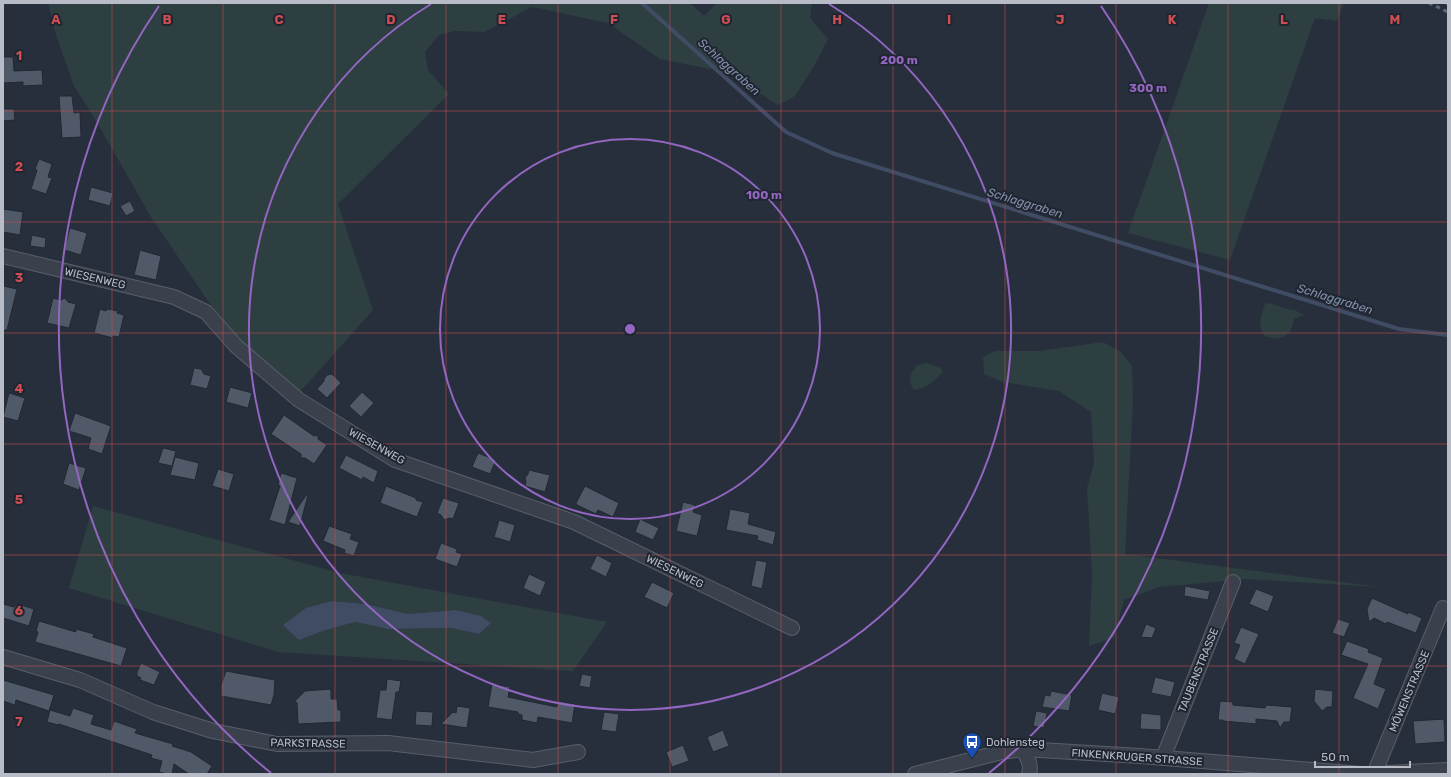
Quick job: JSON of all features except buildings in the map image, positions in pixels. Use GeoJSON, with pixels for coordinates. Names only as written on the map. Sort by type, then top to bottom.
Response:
{"type":"FeatureCollection","features":[{"type":"Feature","properties":{"kind":"street","name":"WIESENWEG"},"geometry":{"type":"LineString","coordinates":[[3,256],[174,297],[206,312],[236,346],[299,400],[395,460],[574,522],[792,628]]}},
{"type":"Feature","properties":{"kind":"street","name":"TAUBENSTRASSE"},"geometry":{"type":"LineString","coordinates":[[1163,758],[1233,582]]}},
{"type":"Feature","properties":{"kind":"street","name":"MÖWENSTRASSE"},"geometry":{"type":"LineString","coordinates":[[1374,774],[1444,608]]}},
{"type":"Feature","properties":{"kind":"street","name":"PARKSTRASSE"},"geometry":{"type":"LineString","coordinates":[[3,657],[80,680],[153,712],[213,731],[277,744],[388,743],[533,760],[578,752]]}},
{"type":"Feature","properties":{"kind":"street","name":"FINKENKRUGER STRASSE"},"geometry":{"type":"LineString","coordinates":[[916,774],[1002,752],[1023,749],[1163,758],[1362,774]]}},
{"type":"Feature","properties":{"kind":"street"},"geometry":{"type":"LineString","coordinates":[[1023,749],[1029,761],[1029,774]]}},
{"type":"Feature","properties":{"kind":"street"},"geometry":{"type":"LineString","coordinates":[[1367,774],[1448,770]]}},
{"type":"Feature","properties":{"kind":"shaded area"},"geometry":{"type":"Polygon","coordinates":[[[48,3],[690,3],[704,16],[717,3],[812,3],[810,18],[828,39],[816,63],[795,96],[778,105],[725,72],[660,59],[608,23],[532,7],[485,32],[455,31],[439,35],[425,52],[428,70],[449,94],[338,204],[373,310],[300,392],[239,339],[210,304],[151,217],[98,124],[74,86],[56,35],[48,3]]]}},
{"type":"Feature","properties":{"kind":"shaded area"},"geometry":{"type":"Polygon","coordinates":[[[1209,3],[1344,3],[1337,21],[1315,18],[1230,260],[1128,233],[1209,3]]]}},
{"type":"Feature","properties":{"kind":"shaded area"},"geometry":{"type":"Polygon","coordinates":[[[1270,303],[1295,310],[1304,315],[1294,319],[1291,330],[1288,334],[1280,338],[1264,336],[1260,324],[1265,304],[1270,303]]]}},
{"type":"Feature","properties":{"kind":"shaded area"},"geometry":{"type":"Polygon","coordinates":[[[1103,342],[1121,352],[1132,366],[1133,400],[1125,554],[1380,587],[1246,579],[1159,587],[1124,600],[1114,638],[1089,646],[1092,574],[1087,488],[1094,463],[1091,412],[1059,391],[1003,382],[984,374],[983,357],[995,351],[1040,351],[1103,342]]]}},
{"type":"Feature","properties":{"kind":"shaded area"},"geometry":{"type":"Polygon","coordinates":[[[927,363],[941,368],[943,372],[926,386],[914,390],[910,380],[911,374],[917,365],[927,363]]]}},
{"type":"Feature","properties":{"kind":"shaded area"},"geometry":{"type":"Polygon","coordinates":[[[93,506],[340,573],[607,622],[573,671],[278,652],[69,588],[93,506]],[[332,601],[299,640],[323,631],[355,622],[388,629],[453,628],[479,634],[455,610],[408,614],[366,604],[332,601]]]}},
{"type":"Feature","properties":{"kind":"water"},"geometry":{"type":"Polygon","coordinates":[[[332,601],[366,604],[408,614],[455,610],[481,616],[491,623],[479,634],[452,628],[388,629],[355,622],[323,631],[299,640],[283,625],[306,608],[332,601]]]}},
{"type":"Feature","properties":{"kind":"waterway","name":"Schlaggraben"},"geometry":{"type":"LineString","coordinates":[[642,3],[786,132],[832,153],[1399,329],[1448,335]]}},
{"type":"Feature","properties":{"kind":"railway"},"geometry":{"type":"LineString","coordinates":[[1429,3],[1448,12]]}},
{"type":"Feature","properties":{"kind":"place","name":"Dohlensteg"},"geometry":{"type":"Point","coordinates":[972,759]}}]}
